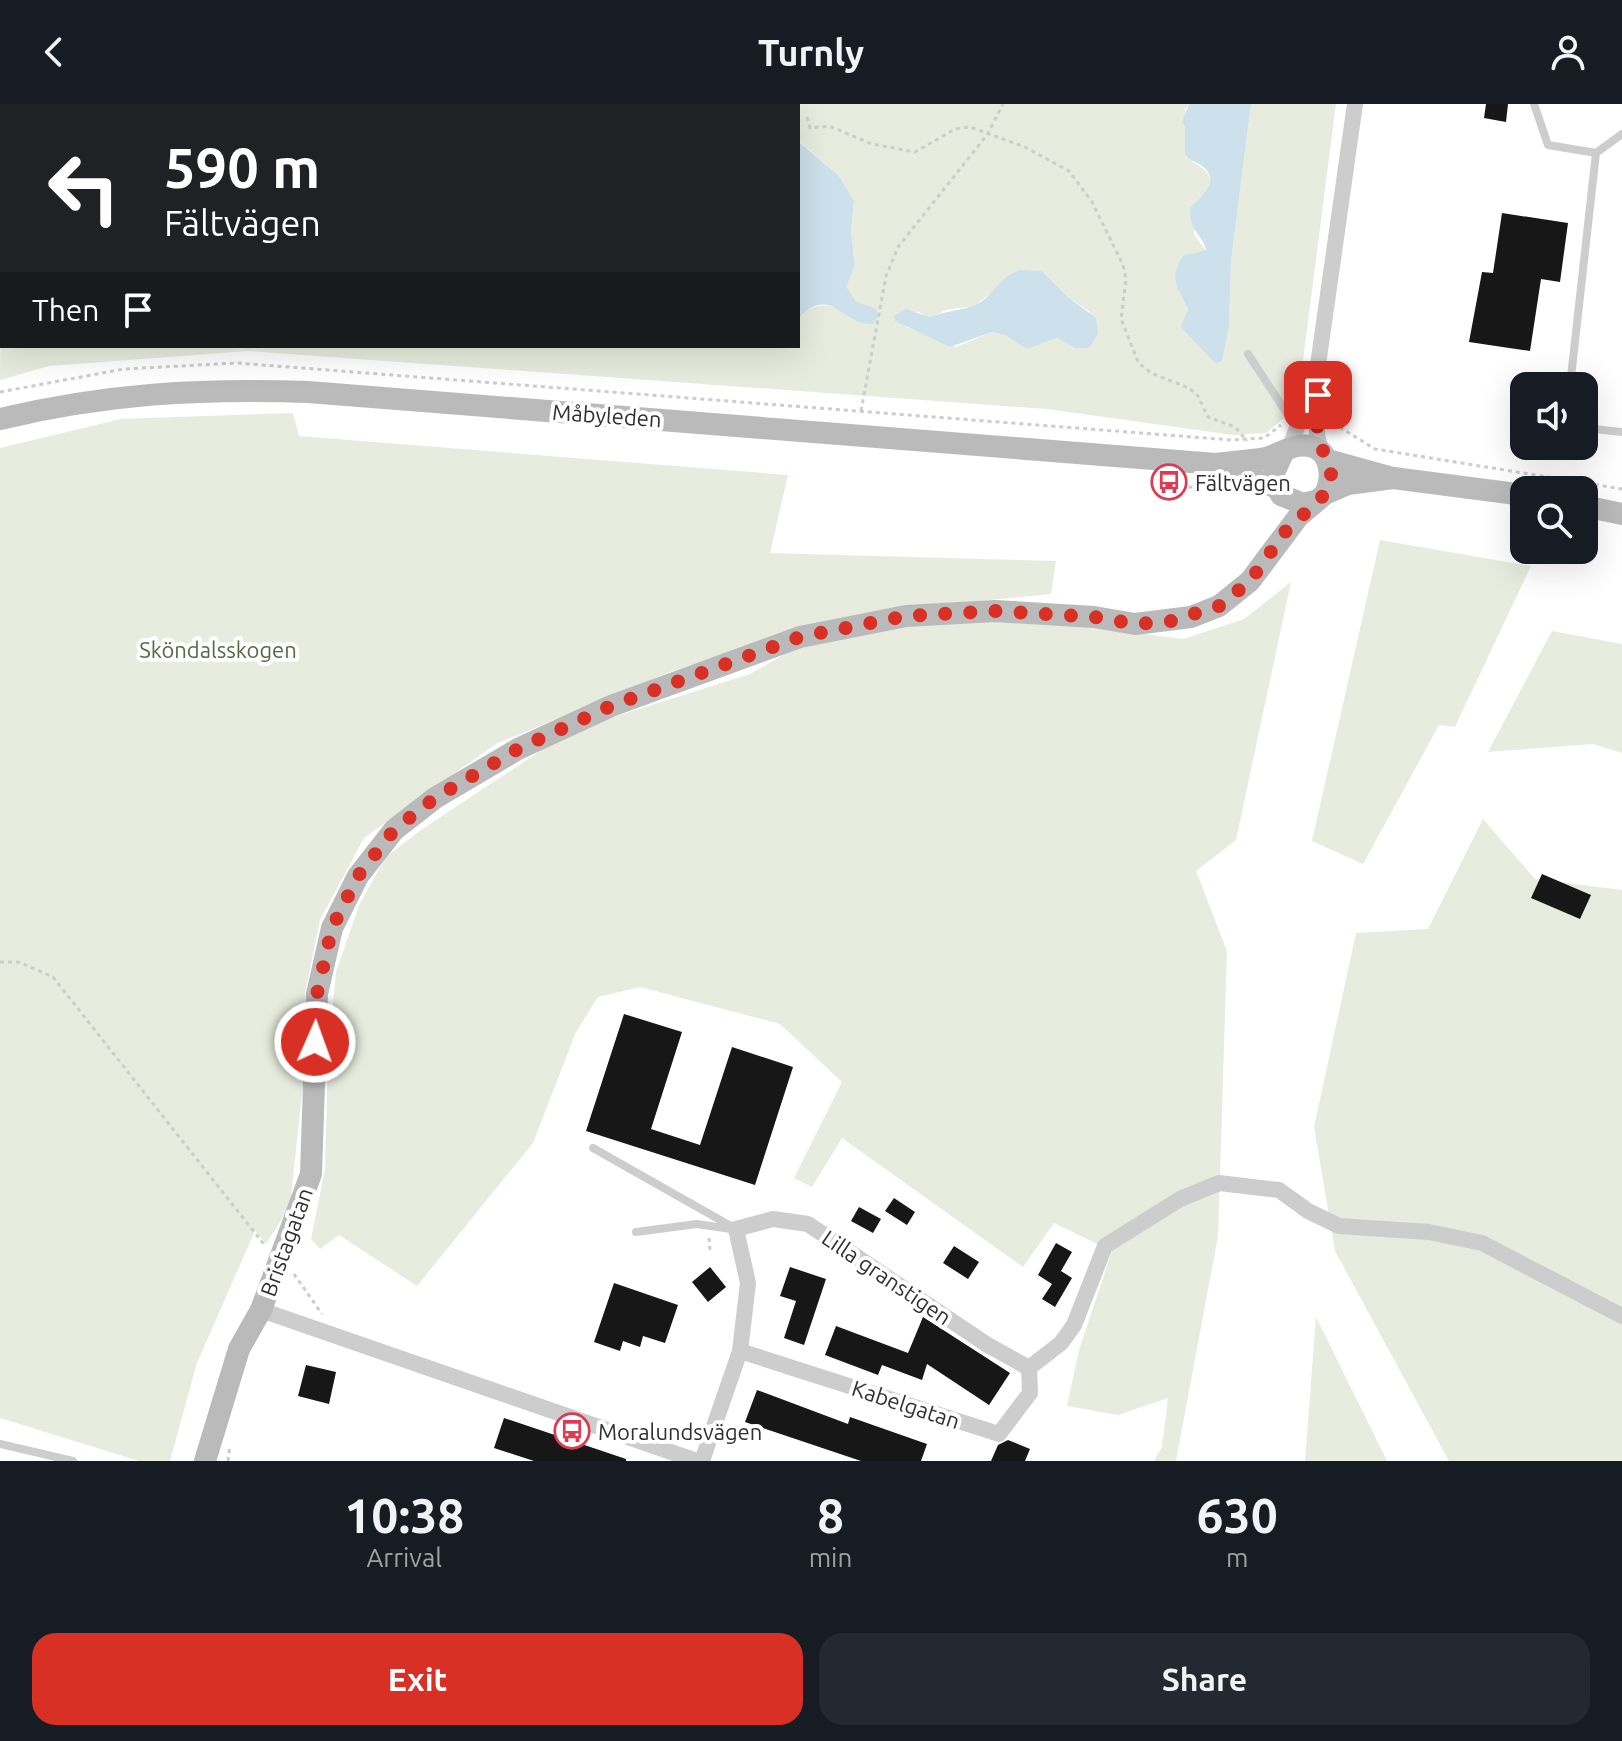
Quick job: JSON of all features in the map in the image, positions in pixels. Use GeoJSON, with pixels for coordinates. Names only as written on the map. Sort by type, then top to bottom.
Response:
{"type":"FeatureCollection","features":[{"type":"Feature","properties":{"kind":"street"},"geometry":{"type":"LineString","coordinates":[[1320,498],[1331,482],[1317,436],[1317,372],[1355,104]]}},
{"type":"Feature","properties":{"kind":"street"},"geometry":{"type":"LineString","coordinates":[[1279,492],[1275,465],[1286,451],[1317,372]]}},
{"type":"Feature","properties":{"kind":"street","name":"Måbyleden"},"geometry":{"type":"LineString","coordinates":[[0,419],[76,402],[145,392],[277,391],[1216,464],[1303,445],[1325,456],[1393,478],[1510,493]]}},
{"type":"Feature","properties":{"kind":"street","name":"Måbyleden"},"geometry":{"type":"LineString","coordinates":[[1216,464],[1303,504],[1348,484],[1393,478]]}},
{"type":"Feature","properties":{"kind":"street","name":"Bristagatan"},"geometry":{"type":"LineString","coordinates":[[1269,555],[1279,529],[1279,492]]}},
{"type":"Feature","properties":{"kind":"street","name":"Bristagatan"},"geometry":{"type":"LineString","coordinates":[[207,1460],[239,1349],[261,1310],[311,1174],[317,994],[332,928],[358,876],[394,830],[435,798],[518,749],[611,706],[800,637],[906,616],[995,611],[1094,617],[1135,624],[1168,622],[1219,606],[1250,581],[1298,517],[1320,498]]}},
{"type":"Feature","properties":{"kind":"street"},"geometry":{"type":"LineString","coordinates":[[1598,509],[1622,514]]}},
{"type":"Feature","properties":{"kind":"street"},"geometry":{"type":"LineString","coordinates":[[1029,1368],[1061,1343],[1074,1325],[1105,1246],[1180,1199],[1219,1183],[1279,1190],[1308,1211],[1339,1226],[1429,1232],[1482,1243],[1622,1316]]}},
{"type":"Feature","properties":{"kind":"street","name":"Lilla granstigen"},"geometry":{"type":"LineString","coordinates":[[736,1229],[773,1219],[808,1224],[986,1344],[1029,1368]]}},
{"type":"Feature","properties":{"kind":"street"},"geometry":{"type":"LineString","coordinates":[[261,1310],[699,1461],[740,1351],[748,1283],[736,1229]]}},
{"type":"Feature","properties":{"kind":"street","name":"Kabelgatan"},"geometry":{"type":"LineString","coordinates":[[740,1351],[999,1434],[1030,1393],[1029,1368]]}},
{"type":"Feature","properties":{"kind":"lane"},"geometry":{"type":"LineString","coordinates":[[1534,104],[1548,145],[1596,153],[1622,134]]}},
{"type":"Feature","properties":{"kind":"lane"},"geometry":{"type":"LineString","coordinates":[[1572,372],[1596,153]]}},
{"type":"Feature","properties":{"kind":"lane"},"geometry":{"type":"LineString","coordinates":[[1248,354],[1290,418]]}},
{"type":"Feature","properties":{"kind":"lane"},"geometry":{"type":"LineString","coordinates":[[1598,429],[1622,432]]}},
{"type":"Feature","properties":{"kind":"lane"},"geometry":{"type":"LineString","coordinates":[[593,1148],[736,1229]]}},
{"type":"Feature","properties":{"kind":"lane"},"geometry":{"type":"LineString","coordinates":[[636,1232],[697,1224],[736,1229]]}},
{"type":"Feature","properties":{"kind":"lane"},"geometry":{"type":"LineString","coordinates":[[0,1444],[73,1461]]}},
{"type":"Feature","properties":{"kind":"path"},"geometry":{"type":"LineString","coordinates":[[861,411],[886,276],[898,247],[987,135],[1003,104]]}},
{"type":"Feature","properties":{"kind":"path"},"geometry":{"type":"LineString","coordinates":[[807,117],[810,128],[829,126],[872,144],[915,152],[962,126],[1049,158],[1069,171],[1080,184],[1123,265],[1125,291],[1121,319],[1138,362],[1151,373],[1189,388],[1198,396],[1208,417],[1235,427],[1247,441]]}},
{"type":"Feature","properties":{"kind":"path"},"geometry":{"type":"LineString","coordinates":[[0,392],[124,369],[237,363],[1231,440]]}},
{"type":"Feature","properties":{"kind":"path"},"geometry":{"type":"LineString","coordinates":[[1388,451],[1622,489]]}},
{"type":"Feature","properties":{"kind":"path"},"geometry":{"type":"LineString","coordinates":[[1173,480],[1188,487],[1239,489]]}},
{"type":"Feature","properties":{"kind":"path"},"geometry":{"type":"LineString","coordinates":[[0,962],[19,962],[53,977],[279,1263],[293,1272],[327,1321]]}},
{"type":"Feature","properties":{"kind":"path"},"geometry":{"type":"LineString","coordinates":[[228,1440],[228,1461]]}},
{"type":"Feature","properties":{"kind":"green space"},"geometry":{"type":"Polygon","coordinates":[[[800,104],[1189,104],[1185,110],[1186,154],[1205,170],[1210,179],[1205,196],[1198,201],[1194,234],[1206,251],[1183,296],[1188,309],[1182,327],[1216,364],[1222,361],[1229,327],[1231,262],[1251,104],[1336,104],[1297,407],[1266,433],[1233,435],[1047,409],[248,351],[49,366],[0,380],[0,348],[800,348],[800,317],[812,308],[833,307],[855,320],[876,309],[856,301],[845,287],[855,265],[851,232],[854,201],[839,176],[800,142],[800,104]],[[1021,270],[974,306],[946,310],[930,318],[917,311],[906,327],[956,347],[992,332],[1005,335],[1026,349],[1050,338],[1064,339],[1069,344],[1090,312],[1069,298],[1042,271],[1021,270]]]}},
{"type":"Feature","properties":{"kind":"green space","name":"Sköndalsskogen"},"geometry":{"type":"Polygon","coordinates":[[[293,413],[299,436],[788,475],[770,553],[1056,561],[1051,594],[928,606],[804,628],[670,672],[496,744],[364,838],[320,920],[305,993],[304,1074],[290,1206],[266,1244],[255,1231],[197,1363],[170,1461],[139,1461],[0,1418],[0,448],[121,419],[293,413]]]}},
{"type":"Feature","properties":{"kind":"green space"},"geometry":{"type":"Polygon","coordinates":[[[1380,540],[1531,566],[1455,727],[1439,725],[1363,864],[1312,841],[1380,540]]]}},
{"type":"Feature","properties":{"kind":"green space"},"geometry":{"type":"Polygon","coordinates":[[[1291,582],[1236,840],[1196,871],[1227,951],[1218,1236],[1176,1461],[1154,1461],[1162,1447],[1168,1398],[1118,1415],[1067,1406],[1079,1350],[1112,1251],[1054,1223],[1023,1267],[842,1138],[812,1187],[794,1178],[842,1082],[780,1024],[640,987],[598,997],[576,1032],[533,1143],[417,1286],[339,1235],[320,1249],[311,1239],[325,1169],[328,1058],[336,972],[360,903],[386,857],[421,830],[572,730],[750,674],[808,641],[935,616],[1068,624],[1183,639],[1244,619],[1291,582]]]}},
{"type":"Feature","properties":{"kind":"green space"},"geometry":{"type":"Polygon","coordinates":[[[1552,631],[1622,644],[1622,753],[1593,744],[1488,752],[1552,631]]]}},
{"type":"Feature","properties":{"kind":"green space"},"geometry":{"type":"Polygon","coordinates":[[[1483,819],[1535,879],[1622,890],[1622,1461],[1449,1461],[1335,1251],[1314,1127],[1356,933],[1428,929],[1483,819]]]}},
{"type":"Feature","properties":{"kind":"green space"},"geometry":{"type":"Polygon","coordinates":[[[1316,1317],[1387,1461],[1305,1461],[1316,1317]]]}},
{"type":"Feature","properties":{"kind":"water"},"geometry":{"type":"Polygon","coordinates":[[[1189,104],[1251,104],[1231,262],[1229,327],[1222,361],[1216,364],[1181,327],[1188,309],[1175,277],[1183,256],[1206,250],[1192,223],[1190,208],[1208,188],[1210,176],[1185,154],[1185,126],[1182,122],[1189,104]]]}},
{"type":"Feature","properties":{"kind":"water"},"geometry":{"type":"Polygon","coordinates":[[[800,143],[839,176],[854,201],[851,232],[855,265],[846,287],[856,301],[876,309],[878,317],[873,324],[862,323],[828,305],[809,309],[800,317],[800,143]]]}},
{"type":"Feature","properties":{"kind":"water"},"geometry":{"type":"Polygon","coordinates":[[[1021,270],[1042,271],[1069,298],[1096,318],[1098,334],[1089,348],[1075,348],[1057,338],[1026,349],[1005,335],[992,332],[950,347],[895,321],[894,316],[906,309],[930,317],[975,305],[1006,277],[1021,270]]]}},
{"type":"Feature","properties":{"kind":"building"},"geometry":{"type":"Polygon","coordinates":[[[1486,104],[1508,104],[1506,122],[1484,118],[1486,104]]]}},
{"type":"Feature","properties":{"kind":"building"},"geometry":{"type":"Polygon","coordinates":[[[1502,213],[1568,223],[1560,282],[1541,279],[1530,351],[1469,342],[1482,272],[1493,273],[1502,213]]]}},
{"type":"Feature","properties":{"kind":"building"},"geometry":{"type":"Polygon","coordinates":[[[1542,874],[1591,895],[1580,919],[1531,898],[1542,874]]]}},
{"type":"Feature","properties":{"kind":"building"},"geometry":{"type":"Polygon","coordinates":[[[624,1014],[682,1032],[651,1129],[700,1145],[732,1047],[793,1067],[755,1185],[586,1131],[624,1014]]]}},
{"type":"Feature","properties":{"kind":"building"},"geometry":{"type":"Polygon","coordinates":[[[894,1198],[915,1212],[907,1225],[885,1211],[894,1198]]]}},
{"type":"Feature","properties":{"kind":"building"},"geometry":{"type":"Polygon","coordinates":[[[859,1207],[881,1219],[873,1233],[851,1221],[859,1207]]]}},
{"type":"Feature","properties":{"kind":"building"},"geometry":{"type":"Polygon","coordinates":[[[1056,1243],[1072,1252],[1061,1271],[1072,1278],[1055,1307],[1042,1299],[1052,1284],[1038,1275],[1056,1243]]]}},
{"type":"Feature","properties":{"kind":"building"},"geometry":{"type":"Polygon","coordinates":[[[954,1246],[979,1262],[968,1279],[943,1263],[954,1246]]]}},
{"type":"Feature","properties":{"kind":"building"},"geometry":{"type":"Polygon","coordinates":[[[710,1267],[726,1287],[708,1302],[692,1282],[710,1267]]]}},
{"type":"Feature","properties":{"kind":"building"},"geometry":{"type":"Polygon","coordinates":[[[790,1267],[826,1279],[804,1345],[784,1338],[796,1301],[780,1296],[790,1267]]]}},
{"type":"Feature","properties":{"kind":"building"},"geometry":{"type":"Polygon","coordinates":[[[614,1283],[678,1305],[665,1343],[643,1336],[640,1347],[623,1341],[620,1351],[594,1342],[614,1283]]]}},
{"type":"Feature","properties":{"kind":"building"},"geometry":{"type":"Polygon","coordinates":[[[923,1317],[1010,1373],[989,1405],[927,1364],[922,1380],[882,1365],[878,1375],[825,1355],[836,1326],[908,1353],[923,1317]]]}},
{"type":"Feature","properties":{"kind":"building"},"geometry":{"type":"Polygon","coordinates":[[[306,1365],[336,1372],[329,1404],[298,1396],[306,1365]]]}},
{"type":"Feature","properties":{"kind":"building"},"geometry":{"type":"Polygon","coordinates":[[[757,1390],[848,1424],[850,1417],[927,1444],[921,1461],[861,1461],[745,1422],[757,1390]]]}},
{"type":"Feature","properties":{"kind":"building"},"geometry":{"type":"Polygon","coordinates":[[[504,1418],[626,1461],[534,1461],[494,1448],[504,1418]]]}},
{"type":"Feature","properties":{"kind":"building"},"geometry":{"type":"Polygon","coordinates":[[[1008,1440],[1030,1449],[1025,1461],[991,1461],[998,1445],[1008,1440]]]}},
{"type":"Feature","properties":{"kind":"place","name":"Fältvägen"},"geometry":{"type":"Point","coordinates":[1169,482]}},
{"type":"Feature","properties":{"kind":"place","name":"Moralundsvägen"},"geometry":{"type":"Point","coordinates":[572,1431]}},
{"type":"Feature","properties":{"kind":"route"},"geometry":{"type":"LineString","coordinates":[[315,1042],[317,994],[332,928],[358,876],[394,830],[435,798],[518,749],[611,706],[800,637],[906,616],[995,611],[1094,617],[1135,624],[1168,622],[1219,606],[1250,581],[1285,532],[1325,494],[1331,482],[1328,460],[1317,436],[1318,395]]}}]}
